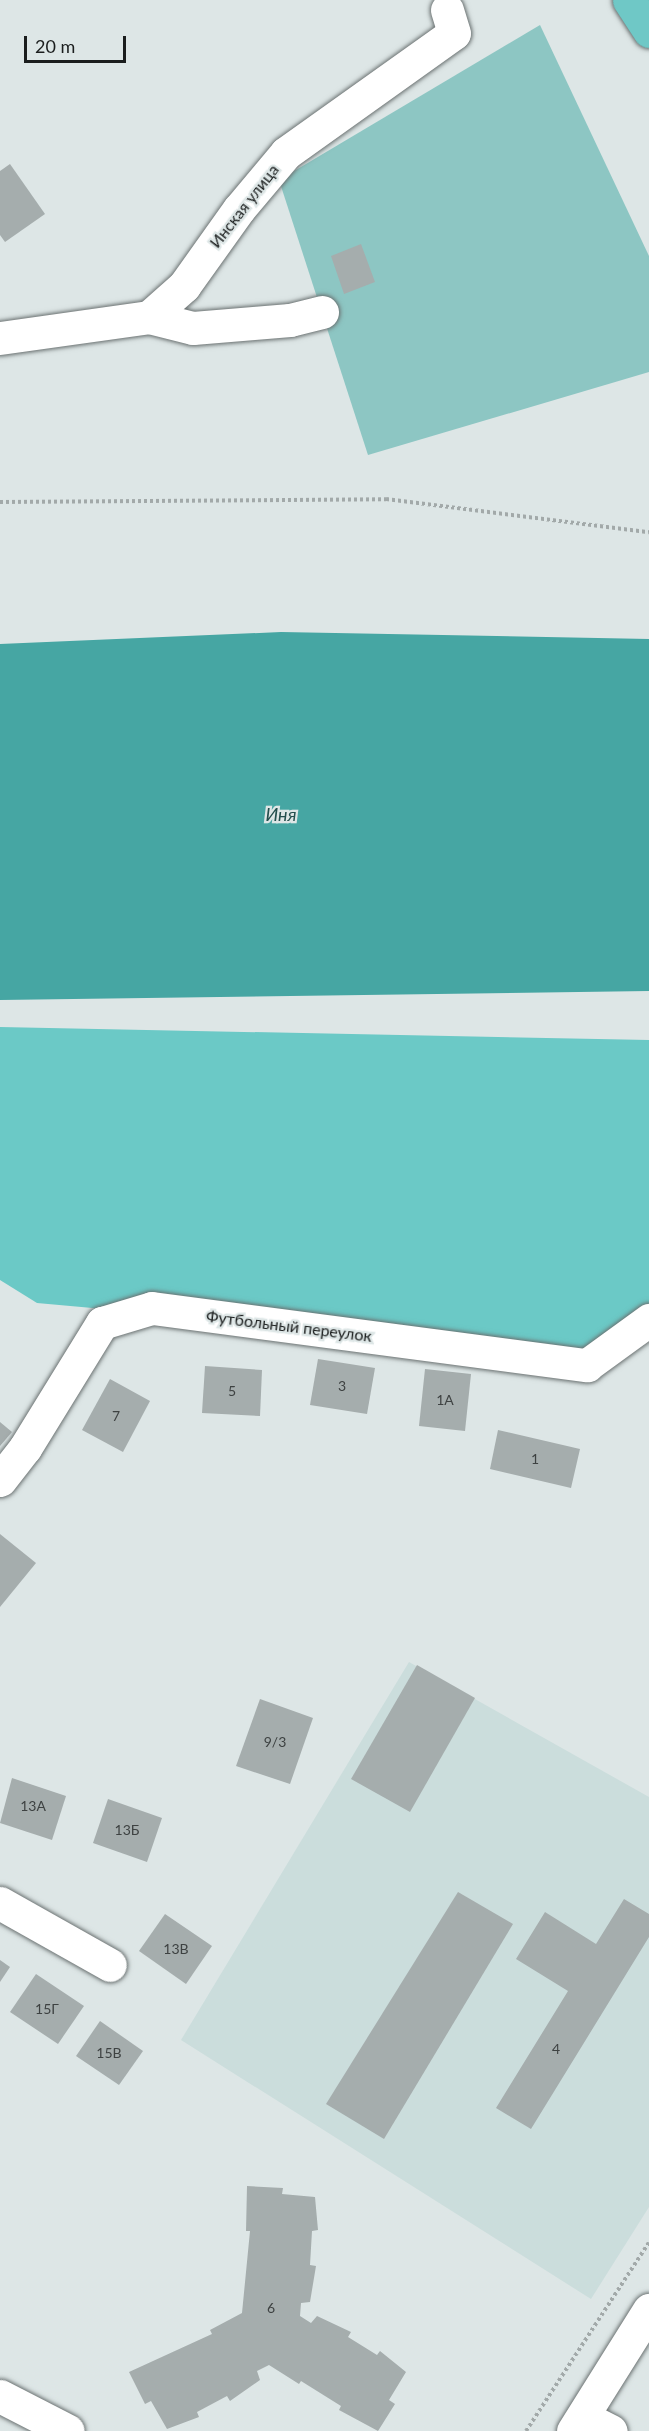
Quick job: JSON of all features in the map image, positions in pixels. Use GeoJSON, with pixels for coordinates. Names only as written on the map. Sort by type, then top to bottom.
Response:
{"type":"FeatureCollection","features":[{"type":"Feature","properties":{"kind":"main road"},"geometry":{"type":"LineString","coordinates":[[633,1],[649,31]]}},
{"type":"Feature","properties":{"kind":"street","name":"Инская улица"},"geometry":{"type":"LineString","coordinates":[[149,317],[184,286],[239,209],[286,153],[454,33],[447,10]]}},
{"type":"Feature","properties":{"kind":"street"},"geometry":{"type":"LineString","coordinates":[[0,338],[149,317],[193,328],[290,320],[322,312]]}},
{"type":"Feature","properties":{"kind":"street","name":"Футбольный переулок"},"geometry":{"type":"LineString","coordinates":[[0,1480],[26,1448],[102,1323],[152,1308],[587,1365],[649,1320]]}},
{"type":"Feature","properties":{"kind":"street"},"geometry":{"type":"LineString","coordinates":[[0,1903],[110,1965]]}},
{"type":"Feature","properties":{"kind":"street"},"geometry":{"type":"LineString","coordinates":[[611,2431],[578,2424],[649,2310]]}},
{"type":"Feature","properties":{"kind":"street"},"geometry":{"type":"LineString","coordinates":[[0,2396],[68,2431]]}},
{"type":"Feature","properties":{"kind":"path"},"geometry":{"type":"LineString","coordinates":[[0,502],[386,498],[649,532]]}},
{"type":"Feature","properties":{"kind":"path"},"geometry":{"type":"LineString","coordinates":[[526,2431],[649,2242]]}},
{"type":"Feature","properties":{"kind":"shaded area"},"geometry":{"type":"Polygon","coordinates":[[[540,25],[649,256],[649,372],[368,455],[279,180],[540,25]]]}},
{"type":"Feature","properties":{"kind":"shaded area"},"geometry":{"type":"Polygon","coordinates":[[[0,1027],[649,1040],[649,1320],[604,1354],[37,1303],[0,1280],[0,1027]]]}},
{"type":"Feature","properties":{"kind":"shaded area"},"geometry":{"type":"Polygon","coordinates":[[[409,1662],[649,1797],[649,2207],[591,2299],[181,2040],[409,1662]]]}},
{"type":"Feature","properties":{"kind":"water","name":"Иня"},"geometry":{"type":"Polygon","coordinates":[[[281,632],[649,639],[649,991],[0,1000],[0,644],[281,632]]]}},
{"type":"Feature","properties":{"kind":"building"},"geometry":{"type":"Polygon","coordinates":[[[10,164],[45,214],[5,242],[0,235],[0,171],[10,164]]]}},
{"type":"Feature","properties":{"kind":"building"},"geometry":{"type":"Polygon","coordinates":[[[361,244],[375,282],[344,294],[331,256],[361,244]]]}},
{"type":"Feature","properties":{"kind":"building"},"geometry":{"type":"Polygon","coordinates":[[[318,1359],[375,1368],[367,1414],[310,1405],[318,1359]]]}},
{"type":"Feature","properties":{"kind":"building"},"geometry":{"type":"Polygon","coordinates":[[[205,1366],[262,1370],[260,1416],[202,1413],[205,1366]]]}},
{"type":"Feature","properties":{"kind":"building"},"geometry":{"type":"Polygon","coordinates":[[[425,1369],[471,1374],[465,1431],[419,1426],[425,1369]]]}},
{"type":"Feature","properties":{"kind":"building"},"geometry":{"type":"Polygon","coordinates":[[[110,1379],[150,1401],[123,1452],[82,1430],[110,1379]]]}},
{"type":"Feature","properties":{"kind":"building"},"geometry":{"type":"Polygon","coordinates":[[[0,1422],[12,1432],[0,1446],[0,1422]]]}},
{"type":"Feature","properties":{"kind":"building"},"geometry":{"type":"Polygon","coordinates":[[[498,1430],[580,1449],[571,1488],[490,1469],[498,1430]]]}},
{"type":"Feature","properties":{"kind":"building"},"geometry":{"type":"Polygon","coordinates":[[[0,1534],[36,1563],[0,1607],[0,1534]]]}},
{"type":"Feature","properties":{"kind":"building"},"geometry":{"type":"Polygon","coordinates":[[[417,1665],[475,1698],[410,1812],[351,1779],[417,1665]]]}},
{"type":"Feature","properties":{"kind":"building"},"geometry":{"type":"Polygon","coordinates":[[[260,1699],[313,1718],[290,1784],[236,1766],[260,1699]]]}},
{"type":"Feature","properties":{"kind":"building"},"geometry":{"type":"Polygon","coordinates":[[[12,1778],[66,1796],[52,1840],[0,1823],[12,1778]]]}},
{"type":"Feature","properties":{"kind":"building"},"geometry":{"type":"Polygon","coordinates":[[[108,1799],[162,1818],[147,1862],[93,1843],[108,1799]]]}},
{"type":"Feature","properties":{"kind":"building"},"geometry":{"type":"Polygon","coordinates":[[[458,1892],[513,1924],[384,2139],[326,2104],[458,1892]]]}},
{"type":"Feature","properties":{"kind":"building"},"geometry":{"type":"Polygon","coordinates":[[[624,1899],[649,1914],[649,1937],[531,2129],[496,2108],[568,1991],[516,1959],[545,1912],[596,1944],[624,1899]]]}},
{"type":"Feature","properties":{"kind":"building"},"geometry":{"type":"Polygon","coordinates":[[[165,1914],[212,1946],[186,1984],[139,1951],[165,1914]]]}},
{"type":"Feature","properties":{"kind":"building"},"geometry":{"type":"Polygon","coordinates":[[[0,1960],[10,1967],[0,1982],[0,1960]]]}},
{"type":"Feature","properties":{"kind":"building"},"geometry":{"type":"Polygon","coordinates":[[[36,1974],[84,2006],[58,2044],[10,2012],[36,1974]]]}},
{"type":"Feature","properties":{"kind":"building"},"geometry":{"type":"Polygon","coordinates":[[[100,2021],[143,2051],[119,2085],[76,2056],[100,2021]]]}},
{"type":"Feature","properties":{"kind":"building"},"geometry":{"type":"Polygon","coordinates":[[[247,2186],[283,2188],[282,2194],[315,2197],[318,2230],[312,2231],[310,2265],[316,2266],[310,2302],[301,2303],[300,2316],[311,2323],[317,2316],[351,2332],[348,2337],[377,2355],[380,2351],[406,2372],[389,2400],[395,2404],[378,2431],[339,2410],[341,2406],[301,2381],[299,2384],[269,2365],[257,2371],[260,2380],[230,2401],[227,2396],[197,2412],[199,2417],[167,2429],[151,2401],[145,2404],[129,2372],[212,2334],[210,2330],[242,2313],[250,2231],[246,2231],[247,2186]]]}}]}
